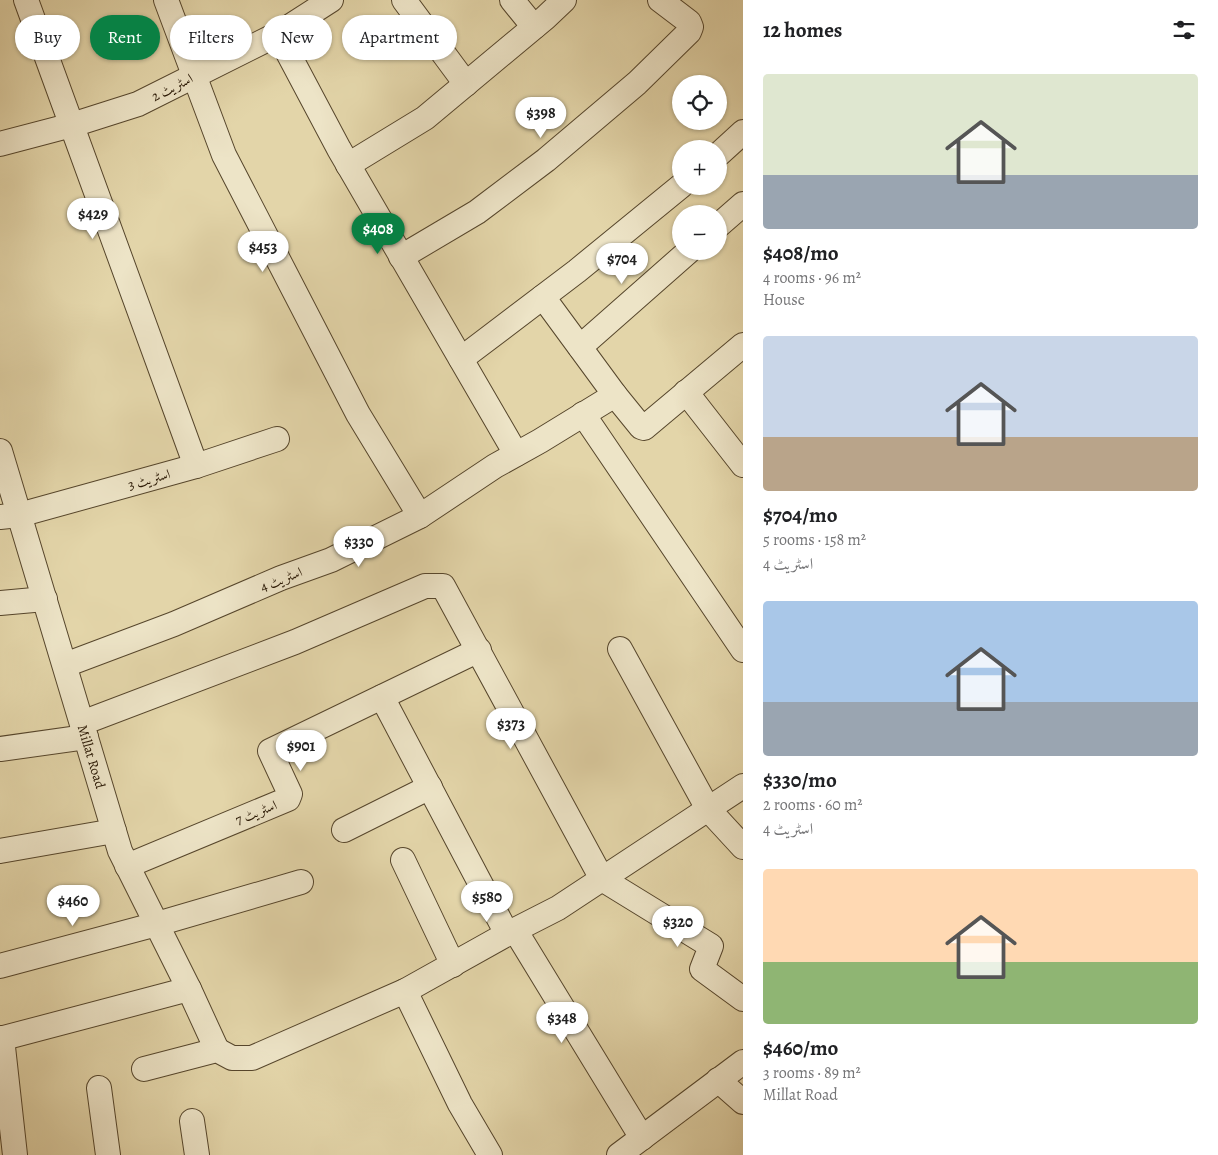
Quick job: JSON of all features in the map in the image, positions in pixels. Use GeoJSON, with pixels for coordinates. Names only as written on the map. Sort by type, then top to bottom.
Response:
{"type":"FeatureCollection","features":[{"type":"Feature","properties":{"kind":"street"},"geometry":{"type":"LineString","coordinates":[[26,0],[196,466]]}},
{"type":"Feature","properties":{"kind":"street"},"geometry":{"type":"LineString","coordinates":[[166,0],[224,155],[358,414],[420,516]]}},
{"type":"Feature","properties":{"kind":"street","name":"اسٹریٹ 2"},"geometry":{"type":"LineString","coordinates":[[307,15],[330,0]]}},
{"type":"Feature","properties":{"kind":"street"},"geometry":{"type":"LineString","coordinates":[[404,0],[466,84]]}},
{"type":"Feature","properties":{"kind":"street"},"geometry":{"type":"LineString","coordinates":[[512,0],[534,27]]}},
{"type":"Feature","properties":{"kind":"street"},"geometry":{"type":"LineString","coordinates":[[348,166],[425,118],[564,0]]}},
{"type":"Feature","properties":{"kind":"street"},"geometry":{"type":"LineString","coordinates":[[401,257],[477,212],[546,160],[636,83],[689,32],[691,27],[689,22],[660,0]]}},
{"type":"Feature","properties":{"kind":"street","name":"اسٹریٹ 2"},"geometry":{"type":"LineString","coordinates":[[0,144],[72,125],[138,104],[262,42]]}},
{"type":"Feature","properties":{"kind":"street"},"geometry":{"type":"LineString","coordinates":[[292,60],[348,166],[516,454]]}},
{"type":"Feature","properties":{"kind":"street"},"geometry":{"type":"LineString","coordinates":[[727,147],[743,132]]}},
{"type":"Feature","properties":{"kind":"street"},"geometry":{"type":"LineString","coordinates":[[460,359],[543,297],[672,193]]}},
{"type":"Feature","properties":{"kind":"street"},"geometry":{"type":"LineString","coordinates":[[727,218],[743,204]]}},
{"type":"Feature","properties":{"kind":"street"},"geometry":{"type":"LineString","coordinates":[[580,347],[679,260]]}},
{"type":"Feature","properties":{"kind":"street"},"geometry":{"type":"LineString","coordinates":[[543,297],[615,395],[639,426],[644,428],[743,345]]}},
{"type":"Feature","properties":{"kind":"street"},"geometry":{"type":"LineString","coordinates":[[686,392],[743,465]]}},
{"type":"Feature","properties":{"kind":"street","name":"اسٹریٹ 4"},"geometry":{"type":"LineString","coordinates":[[65,665],[174,624],[280,578],[331,560],[420,516],[494,466],[615,395]]}},
{"type":"Feature","properties":{"kind":"street"},"geometry":{"type":"LineString","coordinates":[[584,414],[743,650]]}},
{"type":"Feature","properties":{"kind":"street","name":"اسٹریٹ 3"},"geometry":{"type":"LineString","coordinates":[[10,516],[196,466],[277,440]]}},
{"type":"Feature","properties":{"kind":"street","name":"Millat Road"},"geometry":{"type":"LineString","coordinates":[[0,451],[10,516],[45,599],[120,851],[189,989],[217,1050]]}},
{"type":"Feature","properties":{"kind":"street"},"geometry":{"type":"LineString","coordinates":[[0,750],[84,730],[425,586],[443,586],[602,879],[711,946],[702,969],[742,998]]}},
{"type":"Feature","properties":{"kind":"street"},"geometry":{"type":"LineString","coordinates":[[0,603],[45,599]]}},
{"type":"Feature","properties":{"kind":"street"},"geometry":{"type":"LineString","coordinates":[[620,649],[708,809],[743,847]]}},
{"type":"Feature","properties":{"kind":"street","name":"اسٹریٹ 7"},"geometry":{"type":"LineString","coordinates":[[127,866],[288,798],[290,794],[270,751],[479,650]]}},
{"type":"Feature","properties":{"kind":"street"},"geometry":{"type":"LineString","coordinates":[[382,697],[430,788],[511,932],[642,1138]]}},
{"type":"Feature","properties":{"kind":"street"},"geometry":{"type":"LineString","coordinates":[[144,1069],[217,1050],[232,1058],[252,1058],[405,991],[558,908],[743,786]]}},
{"type":"Feature","properties":{"kind":"street"},"geometry":{"type":"LineString","coordinates":[[344,830],[430,788]]}},
{"type":"Feature","properties":{"kind":"street"},"geometry":{"type":"LineString","coordinates":[[0,851],[114,831]]}},
{"type":"Feature","properties":{"kind":"street"},"geometry":{"type":"LineString","coordinates":[[403,860],[452,965]]}},
{"type":"Feature","properties":{"kind":"street"},"geometry":{"type":"LineString","coordinates":[[0,966],[157,924],[301,882]]}},
{"type":"Feature","properties":{"kind":"street"},"geometry":{"type":"LineString","coordinates":[[15,1155],[1,1039],[189,989]]}},
{"type":"Feature","properties":{"kind":"street"},"geometry":{"type":"LineString","coordinates":[[405,991],[460,1104],[490,1155]]}},
{"type":"Feature","properties":{"kind":"street"},"geometry":{"type":"LineString","coordinates":[[619,1155],[743,1062]]}},
{"type":"Feature","properties":{"kind":"street"},"geometry":{"type":"LineString","coordinates":[[718,1080],[743,1102]]}},
{"type":"Feature","properties":{"kind":"street"},"geometry":{"type":"LineString","coordinates":[[99,1088],[108,1155]]}},
{"type":"Feature","properties":{"kind":"street"},"geometry":{"type":"LineString","coordinates":[[192,1121],[197,1155]]}}]}
